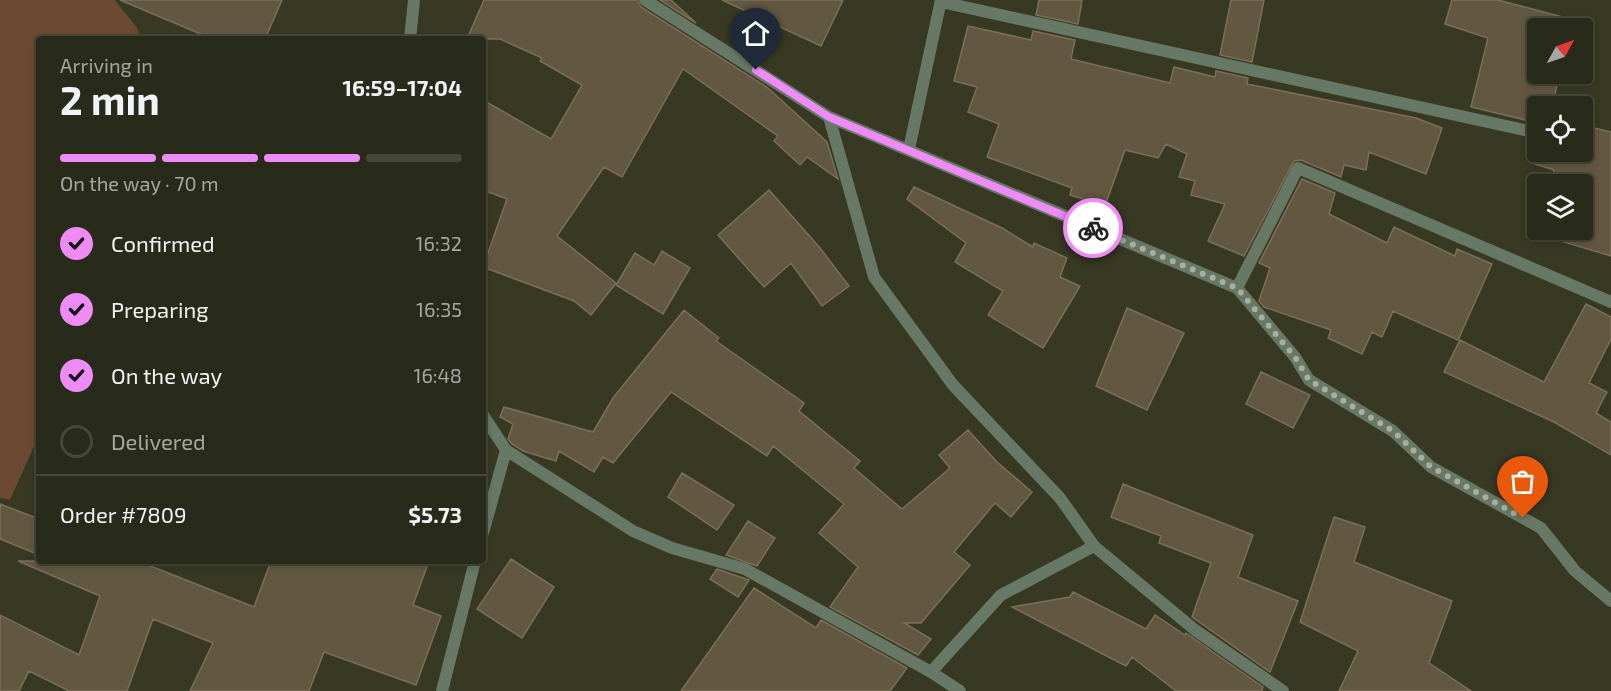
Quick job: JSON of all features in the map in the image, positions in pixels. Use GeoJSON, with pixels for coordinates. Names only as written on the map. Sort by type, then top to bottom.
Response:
{"type":"FeatureCollection","features":[{"type":"Feature","properties":{"kind":"street"},"geometry":{"type":"LineString","coordinates":[[410,36],[414,0]]}},
{"type":"Feature","properties":{"kind":"street"},"geometry":{"type":"LineString","coordinates":[[645,0],[829,117],[1237,288],[1295,357],[1309,380],[1393,431],[1431,467],[1541,528],[1575,571],[1611,601]]}},
{"type":"Feature","properties":{"kind":"street"},"geometry":{"type":"LineString","coordinates":[[909,149],[941,1],[1527,131]]}},
{"type":"Feature","properties":{"kind":"street"},"geometry":{"type":"LineString","coordinates":[[829,117],[874,277],[953,385],[1060,498],[1094,546],[1195,630],[1283,691]]}},
{"type":"Feature","properties":{"kind":"street"},"geometry":{"type":"LineString","coordinates":[[1237,288],[1298,168],[1611,302]]}},
{"type":"Feature","properties":{"kind":"street"},"geometry":{"type":"LineString","coordinates":[[486,420],[506,450],[633,531],[672,548],[746,569],[931,672],[960,691]]}},
{"type":"Feature","properties":{"kind":"street"},"geometry":{"type":"LineString","coordinates":[[486,522],[506,450]]}},
{"type":"Feature","properties":{"kind":"street"},"geometry":{"type":"LineString","coordinates":[[931,672],[1001,595],[1094,546]]}},
{"type":"Feature","properties":{"kind":"street"},"geometry":{"type":"LineString","coordinates":[[442,691],[474,564]]}},
{"type":"Feature","properties":{"kind":"shaded area"},"geometry":{"type":"Polygon","coordinates":[[[0,0],[115,0],[137,28],[140,36],[36,36],[36,442],[10,500],[0,498],[0,0]]]}},
{"type":"Feature","properties":{"kind":"building"},"geometry":{"type":"Polygon","coordinates":[[[120,0],[282,0],[266,36],[203,35],[120,0]]]}},
{"type":"Feature","properties":{"kind":"building"},"geometry":{"type":"Polygon","coordinates":[[[484,0],[637,0],[641,7],[768,88],[827,142],[838,179],[807,157],[800,165],[774,141],[778,136],[683,69],[622,177],[604,167],[557,236],[616,283],[591,315],[574,301],[486,268],[486,258],[507,199],[486,191],[486,102],[551,139],[582,85],[540,61],[542,58],[500,39],[468,36],[484,0]]]}},
{"type":"Feature","properties":{"kind":"building"},"geometry":{"type":"Polygon","coordinates":[[[660,0],[671,0],[696,23],[660,0]]]}},
{"type":"Feature","properties":{"kind":"building"},"geometry":{"type":"Polygon","coordinates":[[[722,0],[843,0],[821,46],[722,0]]]}},
{"type":"Feature","properties":{"kind":"building"},"geometry":{"type":"Polygon","coordinates":[[[1039,0],[1082,0],[1078,24],[1036,15],[1039,0]]]}},
{"type":"Feature","properties":{"kind":"building"},"geometry":{"type":"Polygon","coordinates":[[[1231,0],[1264,0],[1252,62],[1220,55],[1231,0]]]}},
{"type":"Feature","properties":{"kind":"building"},"geometry":{"type":"Polygon","coordinates":[[[1452,0],[1498,0],[1566,18],[1527,18],[1527,84],[1558,84],[1554,96],[1527,96],[1527,120],[1471,107],[1488,38],[1445,24],[1452,0]]]}},
{"type":"Feature","properties":{"kind":"building"},"geometry":{"type":"Polygon","coordinates":[[[968,26],[1031,40],[1033,31],[1075,40],[1071,59],[1170,83],[1174,67],[1215,77],[1216,71],[1248,78],[1247,84],[1416,118],[1442,128],[1426,174],[1369,152],[1366,170],[1344,165],[1341,177],[1301,160],[1294,161],[1244,256],[1208,241],[1225,204],[1191,195],[1195,181],[1179,177],[1187,154],[1166,144],[1158,158],[1125,150],[1105,206],[1070,195],[1072,188],[987,157],[999,124],[968,112],[977,87],[954,81],[968,26]]]}},
{"type":"Feature","properties":{"kind":"building"},"geometry":{"type":"Polygon","coordinates":[[[1593,128],[1611,132],[1611,256],[1557,240],[1593,240],[1593,174],[1553,174],[1554,170],[1529,162],[1593,162],[1593,128]]]}},
{"type":"Feature","properties":{"kind":"building"},"geometry":{"type":"Polygon","coordinates":[[[1302,179],[1335,193],[1329,214],[1387,243],[1394,227],[1455,256],[1457,249],[1492,264],[1458,340],[1393,311],[1382,337],[1372,332],[1362,354],[1328,338],[1331,330],[1264,307],[1259,301],[1270,268],[1259,263],[1302,179]]]}},
{"type":"Feature","properties":{"kind":"building"},"geometry":{"type":"Polygon","coordinates":[[[914,187],[1002,228],[1033,247],[1034,243],[1067,258],[1060,277],[1080,286],[1043,348],[988,315],[1003,291],[955,262],[966,243],[907,199],[914,187]]]}},
{"type":"Feature","properties":{"kind":"building"},"geometry":{"type":"Polygon","coordinates":[[[769,190],[820,248],[849,286],[822,306],[791,263],[764,287],[718,235],[769,190]]]}},
{"type":"Feature","properties":{"kind":"building"},"geometry":{"type":"Polygon","coordinates":[[[662,251],[690,268],[663,314],[616,285],[635,253],[654,265],[662,251]]]}},
{"type":"Feature","properties":{"kind":"building"},"geometry":{"type":"Polygon","coordinates":[[[1586,304],[1611,317],[1611,339],[1589,383],[1607,392],[1596,413],[1611,422],[1611,455],[1554,422],[1444,372],[1460,340],[1544,382],[1586,304]]]}},
{"type":"Feature","properties":{"kind":"building"},"geometry":{"type":"Polygon","coordinates":[[[1127,308],[1184,333],[1147,410],[1096,386],[1127,308]]]}},
{"type":"Feature","properties":{"kind":"building"},"geometry":{"type":"Polygon","coordinates":[[[684,310],[719,338],[716,341],[804,403],[799,411],[860,461],[854,468],[902,509],[950,468],[939,455],[968,430],[997,462],[1032,492],[1011,517],[995,503],[954,552],[970,565],[921,623],[904,623],[931,639],[918,655],[830,607],[858,567],[819,533],[844,504],[773,446],[767,456],[671,392],[613,463],[603,457],[594,472],[559,451],[556,461],[523,451],[508,439],[513,424],[500,417],[504,407],[593,432],[613,398],[684,310]]]}},
{"type":"Feature","properties":{"kind":"building"},"geometry":{"type":"Polygon","coordinates":[[[1261,372],[1310,395],[1293,428],[1246,404],[1261,372]]]}},
{"type":"Feature","properties":{"kind":"building"},"geometry":{"type":"Polygon","coordinates":[[[682,473],[734,505],[717,530],[668,497],[682,473]]]}},
{"type":"Feature","properties":{"kind":"building"},"geometry":{"type":"Polygon","coordinates":[[[1123,484],[1253,535],[1238,577],[1298,601],[1270,672],[1192,617],[1211,563],[1159,543],[1161,536],[1111,517],[1123,484]]]}},
{"type":"Feature","properties":{"kind":"building"},"geometry":{"type":"Polygon","coordinates":[[[0,504],[36,518],[36,554],[0,539],[0,504]]]}},
{"type":"Feature","properties":{"kind":"building"},"geometry":{"type":"Polygon","coordinates":[[[1334,517],[1365,527],[1354,562],[1452,601],[1429,663],[1471,691],[1339,691],[1358,651],[1300,622],[1334,517]]]}},
{"type":"Feature","properties":{"kind":"building"},"geometry":{"type":"Polygon","coordinates":[[[748,521],[775,538],[757,566],[726,555],[748,521]]]}},
{"type":"Feature","properties":{"kind":"building"},"geometry":{"type":"Polygon","coordinates":[[[511,559],[554,587],[522,638],[477,609],[511,559]]]}},
{"type":"Feature","properties":{"kind":"building"},"geometry":{"type":"Polygon","coordinates":[[[18,561],[36,561],[36,564],[146,564],[254,607],[270,564],[428,564],[413,605],[441,616],[416,685],[324,652],[309,691],[190,691],[213,643],[153,619],[127,691],[69,691],[29,671],[19,691],[0,691],[0,615],[79,655],[100,596],[18,561]]]}},
{"type":"Feature","properties":{"kind":"building"},"geometry":{"type":"Polygon","coordinates":[[[717,569],[749,580],[738,597],[710,579],[717,569]]]}},
{"type":"Feature","properties":{"kind":"building"},"geometry":{"type":"Polygon","coordinates":[[[754,588],[816,628],[821,620],[907,668],[890,691],[681,691],[754,588]]]}},
{"type":"Feature","properties":{"kind":"building"},"geometry":{"type":"Polygon","coordinates":[[[1073,592],[1146,629],[1155,615],[1185,635],[1186,633],[1263,687],[1262,691],[1176,691],[1132,657],[1126,666],[1012,607],[1070,597],[1073,592]]]}},
{"type":"Feature","properties":{"kind":"way so far"},"geometry":{"type":"LineString","coordinates":[[1093,228],[1237,288],[1295,357],[1309,380],[1393,431],[1431,467],[1523,518]]}},
{"type":"Feature","properties":{"kind":"route"},"geometry":{"type":"LineString","coordinates":[[756,70],[829,117],[1093,228]]}}]}
